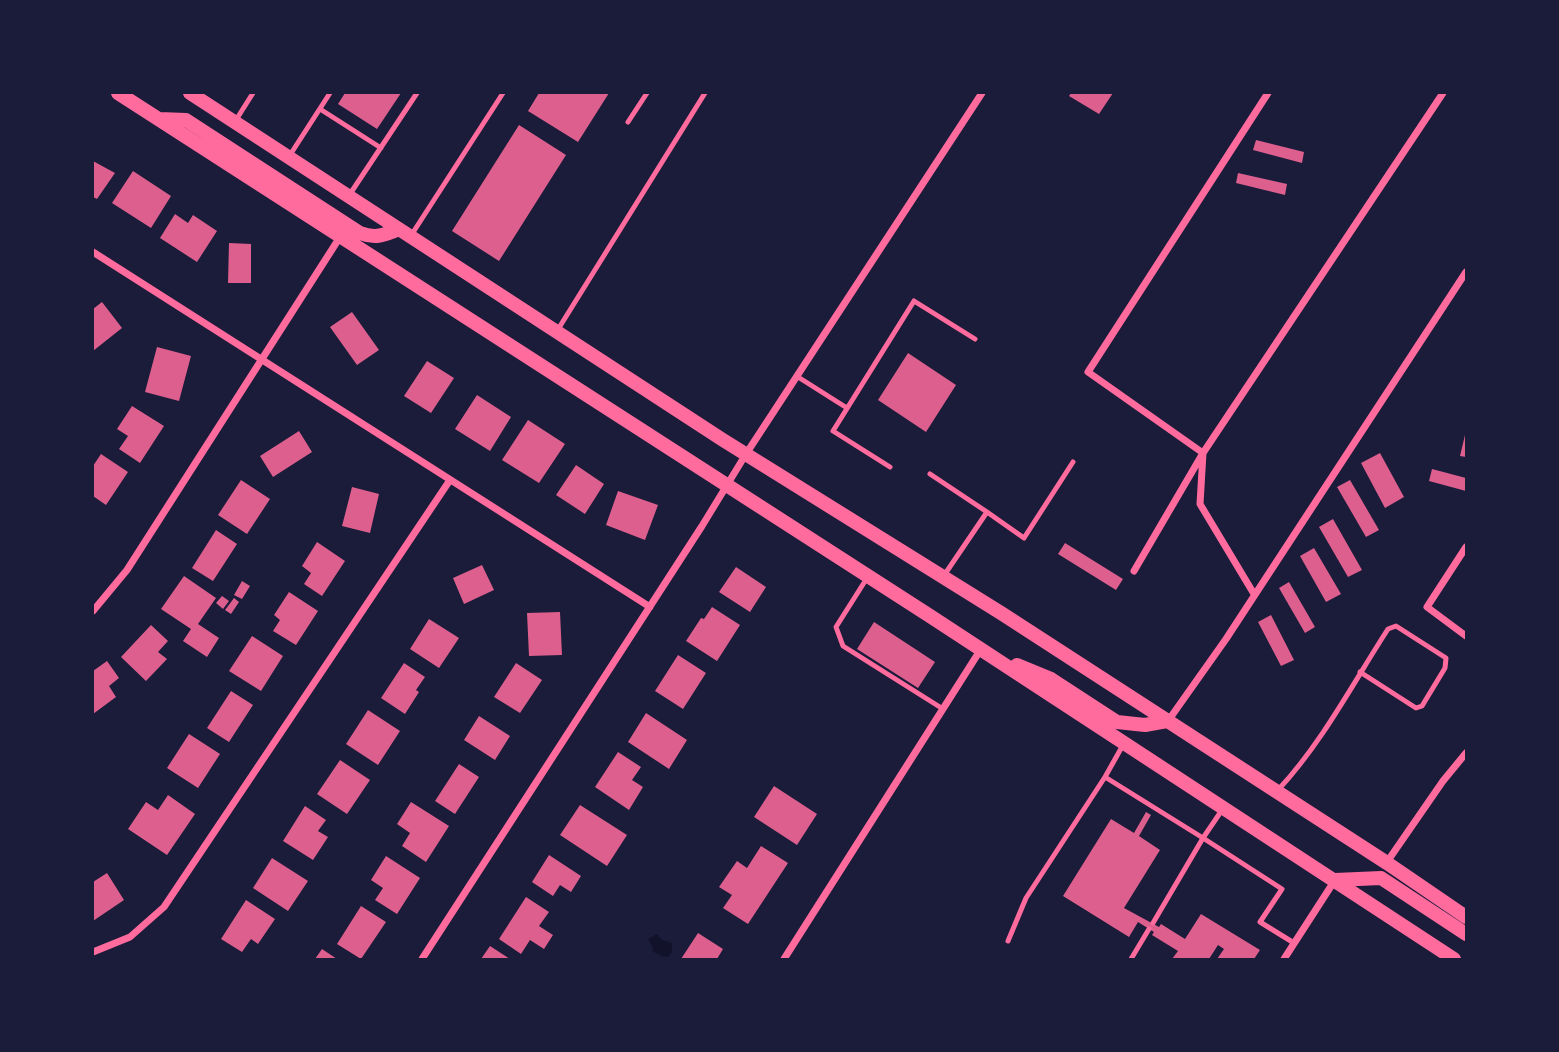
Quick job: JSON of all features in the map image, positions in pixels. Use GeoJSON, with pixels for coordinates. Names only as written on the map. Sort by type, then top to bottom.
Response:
{"type":"FeatureCollection","features":[{"type":"Feature","properties":{"kind":"main road"},"geometry":{"type":"LineString","coordinates":[[118,93],[981,649],[1454,959]]}},
{"type":"Feature","properties":{"kind":"main road"},"geometry":{"type":"LineString","coordinates":[[190,93],[556,332],[1387,863],[1466,917]]}},
{"type":"Feature","properties":{"kind":"main road"},"geometry":{"type":"LineString","coordinates":[[159,119],[186,120],[360,233],[368,236],[405,233]]}},
{"type":"Feature","properties":{"kind":"main road"},"geometry":{"type":"LineString","coordinates":[[981,649],[1051,679],[1117,722],[1145,725],[1167,721]]}},
{"type":"Feature","properties":{"kind":"main road"},"geometry":{"type":"LineString","coordinates":[[1335,880],[1381,878],[1466,934]]}},
{"type":"Feature","properties":{"kind":"street"},"geometry":{"type":"LineString","coordinates":[[422,959],[746,454],[982,93]]}},
{"type":"Feature","properties":{"kind":"street"},"geometry":{"type":"LineString","coordinates":[[1203,453],[1088,372],[1268,93]]}},
{"type":"Feature","properties":{"kind":"street"},"geometry":{"type":"LineString","coordinates":[[1134,571],[1203,453],[1443,93]]}},
{"type":"Feature","properties":{"kind":"street"},"geometry":{"type":"LineString","coordinates":[[93,611],[127,570],[341,236]]}},
{"type":"Feature","properties":{"kind":"street"},"geometry":{"type":"LineString","coordinates":[[93,252],[650,607]]}},
{"type":"Feature","properties":{"kind":"street"},"geometry":{"type":"LineString","coordinates":[[1167,721],[1226,639],[1466,272]]}},
{"type":"Feature","properties":{"kind":"street"},"geometry":{"type":"LineString","coordinates":[[1203,453],[1200,504],[1254,594]]}},
{"type":"Feature","properties":{"kind":"street"},"geometry":{"type":"LineString","coordinates":[[93,952],[130,937],[164,906],[450,480]]}},
{"type":"Feature","properties":{"kind":"street"},"geometry":{"type":"LineString","coordinates":[[1466,547],[1427,607],[1466,636]]}},
{"type":"Feature","properties":{"kind":"street"},"geometry":{"type":"LineString","coordinates":[[785,959],[981,649]]}},
{"type":"Feature","properties":{"kind":"street"},"geometry":{"type":"LineString","coordinates":[[1387,863],[1443,780],[1466,753]]}},
{"type":"Feature","properties":{"kind":"street"},"geometry":{"type":"LineString","coordinates":[[1284,959],[1335,880]]}},
{"type":"Feature","properties":{"kind":"lane"},"geometry":{"type":"LineString","coordinates":[[234,122],[253,93]]}},
{"type":"Feature","properties":{"kind":"lane"},"geometry":{"type":"LineString","coordinates":[[288,158],[330,93]]}},
{"type":"Feature","properties":{"kind":"lane"},"geometry":{"type":"LineString","coordinates":[[349,197],[417,93]]}},
{"type":"Feature","properties":{"kind":"lane"},"geometry":{"type":"LineString","coordinates":[[405,233],[503,93]]}},
{"type":"Feature","properties":{"kind":"lane"},"geometry":{"type":"LineString","coordinates":[[628,122],[647,93]]}},
{"type":"Feature","properties":{"kind":"lane"},"geometry":{"type":"LineString","coordinates":[[556,332],[705,93]]}},
{"type":"Feature","properties":{"kind":"lane"},"geometry":{"type":"LineString","coordinates":[[320,109],[380,148]]}},
{"type":"Feature","properties":{"kind":"lane"},"geometry":{"type":"LineString","coordinates":[[890,467],[833,431],[914,301],[975,339]]}},
{"type":"Feature","properties":{"kind":"lane"},"geometry":{"type":"LineString","coordinates":[[798,377],[847,408]]}},
{"type":"Feature","properties":{"kind":"lane"},"geometry":{"type":"LineString","coordinates":[[930,474],[1024,537],[1073,462]]}},
{"type":"Feature","properties":{"kind":"lane"},"geometry":{"type":"LineString","coordinates":[[943,577],[987,512]]}},
{"type":"Feature","properties":{"kind":"lane"},"geometry":{"type":"LineString","coordinates":[[868,576],[836,627],[843,646],[943,709]]}},
{"type":"Feature","properties":{"kind":"lane"},"geometry":{"type":"LineString","coordinates":[[1275,793],[1302,764],[1360,672],[1388,629],[1396,626],[1446,658],[1445,668],[1422,706],[1416,708],[1360,672]]}},
{"type":"Feature","properties":{"kind":"lane"},"geometry":{"type":"LineString","coordinates":[[1008,941],[1026,898],[1124,744]]}},
{"type":"Feature","properties":{"kind":"lane"},"geometry":{"type":"LineString","coordinates":[[1105,777],[1282,889],[1260,922],[1294,943]]}},
{"type":"Feature","properties":{"kind":"lane"},"geometry":{"type":"LineString","coordinates":[[1131,959],[1203,838],[1224,808]]}},
{"type":"Feature","properties":{"kind":"shaded area"},"geometry":{"type":"Polygon","coordinates":[[[657,934],[662,940],[672,943],[672,952],[668,957],[652,951],[653,947],[648,939],[657,934]]]}},
{"type":"Feature","properties":{"kind":"building"},"geometry":{"type":"Polygon","coordinates":[[[345,93],[401,93],[377,129],[338,104],[345,93]]]}},
{"type":"Feature","properties":{"kind":"building"},"geometry":{"type":"Polygon","coordinates":[[[539,93],[609,93],[578,142],[528,111],[539,93]]]}},
{"type":"Feature","properties":{"kind":"building"},"geometry":{"type":"Polygon","coordinates":[[[1071,93],[1113,93],[1099,114],[1069,96],[1071,93]]]}},
{"type":"Feature","properties":{"kind":"building"},"geometry":{"type":"Polygon","coordinates":[[[519,125],[566,155],[499,261],[452,231],[519,125]]]}},
{"type":"Feature","properties":{"kind":"building"},"geometry":{"type":"Polygon","coordinates":[[[1256,140],[1304,152],[1302,163],[1253,150],[1256,140]]]}},
{"type":"Feature","properties":{"kind":"building"},"geometry":{"type":"Polygon","coordinates":[[[93,161],[115,173],[97,199],[93,197],[93,161]]]}},
{"type":"Feature","properties":{"kind":"building"},"geometry":{"type":"Polygon","coordinates":[[[133,171],[171,196],[151,228],[112,203],[133,171]]]}},
{"type":"Feature","properties":{"kind":"building"},"geometry":{"type":"Polygon","coordinates":[[[1238,173],[1287,184],[1285,195],[1236,183],[1238,173]]]}},
{"type":"Feature","properties":{"kind":"building"},"geometry":{"type":"Polygon","coordinates":[[[175,214],[188,223],[193,215],[217,231],[197,262],[160,238],[175,214]]]}},
{"type":"Feature","properties":{"kind":"building"},"geometry":{"type":"Polygon","coordinates":[[[229,243],[251,244],[251,283],[228,283],[229,243]]]}},
{"type":"Feature","properties":{"kind":"building"},"geometry":{"type":"Polygon","coordinates":[[[102,302],[122,328],[93,351],[93,309],[102,302]]]}},
{"type":"Feature","properties":{"kind":"building"},"geometry":{"type":"Polygon","coordinates":[[[352,312],[379,350],[357,365],[330,327],[352,312]]]}},
{"type":"Feature","properties":{"kind":"building"},"geometry":{"type":"Polygon","coordinates":[[[157,347],[191,356],[179,401],[145,392],[157,347]]]}},
{"type":"Feature","properties":{"kind":"building"},"geometry":{"type":"Polygon","coordinates":[[[908,353],[956,385],[926,432],[878,400],[908,353]]]}},
{"type":"Feature","properties":{"kind":"building"},"geometry":{"type":"Polygon","coordinates":[[[427,361],[454,378],[431,413],[404,396],[427,361]]]}},
{"type":"Feature","properties":{"kind":"building"},"geometry":{"type":"Polygon","coordinates":[[[477,395],[511,417],[490,451],[455,429],[477,395]]]}},
{"type":"Feature","properties":{"kind":"building"},"geometry":{"type":"Polygon","coordinates":[[[132,406],[164,426],[140,463],[119,449],[128,436],[117,429],[132,406]]]}},
{"type":"Feature","properties":{"kind":"building"},"geometry":{"type":"Polygon","coordinates":[[[528,420],[565,444],[539,483],[502,460],[528,420]]]}},
{"type":"Feature","properties":{"kind":"building"},"geometry":{"type":"Polygon","coordinates":[[[299,431],[312,452],[273,477],[260,456],[299,431]]]}},
{"type":"Feature","properties":{"kind":"building"},"geometry":{"type":"Polygon","coordinates":[[[1466,435],[1466,457],[1460,456],[1466,435]]]}},
{"type":"Feature","properties":{"kind":"building"},"geometry":{"type":"Polygon","coordinates":[[[1380,453],[1404,497],[1385,508],[1361,463],[1380,453]]]}},
{"type":"Feature","properties":{"kind":"building"},"geometry":{"type":"Polygon","coordinates":[[[101,454],[128,472],[106,505],[93,496],[93,466],[101,454]]]}},
{"type":"Feature","properties":{"kind":"building"},"geometry":{"type":"Polygon","coordinates":[[[576,465],[604,484],[585,514],[556,495],[576,465]]]}},
{"type":"Feature","properties":{"kind":"building"},"geometry":{"type":"Polygon","coordinates":[[[1432,469],[1466,478],[1466,491],[1429,481],[1432,469]]]}},
{"type":"Feature","properties":{"kind":"building"},"geometry":{"type":"Polygon","coordinates":[[[241,480],[270,499],[247,534],[218,515],[241,480]]]}},
{"type":"Feature","properties":{"kind":"building"},"geometry":{"type":"Polygon","coordinates":[[[1350,480],[1379,530],[1366,537],[1337,487],[1350,480]]]}},
{"type":"Feature","properties":{"kind":"building"},"geometry":{"type":"Polygon","coordinates":[[[352,487],[379,494],[370,533],[342,526],[352,487]]]}},
{"type":"Feature","properties":{"kind":"building"},"geometry":{"type":"Polygon","coordinates":[[[618,491],[658,505],[645,540],[606,525],[618,491]]]}},
{"type":"Feature","properties":{"kind":"building"},"geometry":{"type":"Polygon","coordinates":[[[1333,519],[1362,570],[1348,577],[1319,527],[1333,519]]]}},
{"type":"Feature","properties":{"kind":"building"},"geometry":{"type":"Polygon","coordinates":[[[216,530],[237,544],[213,581],[192,568],[216,530]]]}},
{"type":"Feature","properties":{"kind":"building"},"geometry":{"type":"Polygon","coordinates":[[[317,542],[345,561],[322,596],[304,584],[311,573],[302,566],[317,542]]]}},
{"type":"Feature","properties":{"kind":"building"},"geometry":{"type":"Polygon","coordinates":[[[1065,543],[1123,579],[1116,590],[1058,554],[1065,543]]]}},
{"type":"Feature","properties":{"kind":"building"},"geometry":{"type":"Polygon","coordinates":[[[1314,548],[1341,594],[1326,602],[1300,556],[1314,548]]]}},
{"type":"Feature","properties":{"kind":"building"},"geometry":{"type":"Polygon","coordinates":[[[482,565],[494,590],[464,604],[453,578],[482,565]]]}},
{"type":"Feature","properties":{"kind":"building"},"geometry":{"type":"Polygon","coordinates":[[[736,567],[766,587],[750,612],[719,592],[736,567]]]}},
{"type":"Feature","properties":{"kind":"building"},"geometry":{"type":"Polygon","coordinates":[[[184,576],[216,598],[198,624],[219,638],[207,657],[183,641],[191,629],[161,609],[184,576]]]}},
{"type":"Feature","properties":{"kind":"building"},"geometry":{"type":"Polygon","coordinates":[[[242,581],[250,586],[242,599],[234,595],[242,581]]]}},
{"type":"Feature","properties":{"kind":"building"},"geometry":{"type":"Polygon","coordinates":[[[1289,582],[1315,627],[1305,633],[1279,588],[1289,582]]]}},
{"type":"Feature","properties":{"kind":"building"},"geometry":{"type":"Polygon","coordinates":[[[289,592],[318,611],[296,645],[273,631],[280,620],[274,615],[289,592]]]}},
{"type":"Feature","properties":{"kind":"building"},"geometry":{"type":"Polygon","coordinates":[[[222,596],[229,601],[223,609],[216,603],[222,596]]]}},
{"type":"Feature","properties":{"kind":"building"},"geometry":{"type":"Polygon","coordinates":[[[234,598],[239,602],[231,614],[225,610],[234,598]]]}},
{"type":"Feature","properties":{"kind":"building"},"geometry":{"type":"Polygon","coordinates":[[[712,607],[740,625],[717,661],[686,641],[712,607]]]}},
{"type":"Feature","properties":{"kind":"building"},"geometry":{"type":"Polygon","coordinates":[[[560,612],[562,655],[529,656],[527,613],[560,612]]]}},
{"type":"Feature","properties":{"kind":"building"},"geometry":{"type":"Polygon","coordinates":[[[1271,615],[1294,660],[1281,666],[1258,622],[1271,615]]]}},
{"type":"Feature","properties":{"kind":"building"},"geometry":{"type":"Polygon","coordinates":[[[429,619],[459,638],[439,668],[410,649],[429,619]]]}},
{"type":"Feature","properties":{"kind":"building"},"geometry":{"type":"Polygon","coordinates":[[[874,622],[935,662],[918,688],[857,649],[874,622]]]}},
{"type":"Feature","properties":{"kind":"building"},"geometry":{"type":"Polygon","coordinates":[[[151,625],[168,641],[158,652],[167,659],[146,681],[121,657],[151,625]]]}},
{"type":"Feature","properties":{"kind":"building"},"geometry":{"type":"Polygon","coordinates":[[[252,636],[283,656],[261,691],[229,671],[252,636]]]}},
{"type":"Feature","properties":{"kind":"building"},"geometry":{"type":"Polygon","coordinates":[[[678,655],[706,673],[683,709],[655,691],[678,655]]]}},
{"type":"Feature","properties":{"kind":"building"},"geometry":{"type":"Polygon","coordinates":[[[107,661],[119,678],[109,686],[116,697],[93,714],[93,671],[107,661]]]}},
{"type":"Feature","properties":{"kind":"building"},"geometry":{"type":"Polygon","coordinates":[[[404,663],[425,677],[405,714],[381,698],[404,663]]]}},
{"type":"Feature","properties":{"kind":"building"},"geometry":{"type":"Polygon","coordinates":[[[516,663],[542,680],[520,713],[494,697],[516,663]]]}},
{"type":"Feature","properties":{"kind":"building"},"geometry":{"type":"Polygon","coordinates":[[[231,691],[253,705],[229,742],[207,728],[231,691]]]}},
{"type":"Feature","properties":{"kind":"building"},"geometry":{"type":"Polygon","coordinates":[[[368,710],[400,731],[378,765],[346,744],[368,710]]]}},
{"type":"Feature","properties":{"kind":"building"},"geometry":{"type":"Polygon","coordinates":[[[646,713],[687,740],[669,769],[628,742],[646,713]]]}},
{"type":"Feature","properties":{"kind":"building"},"geometry":{"type":"Polygon","coordinates":[[[479,716],[510,736],[495,760],[464,740],[479,716]]]}},
{"type":"Feature","properties":{"kind":"building"},"geometry":{"type":"Polygon","coordinates":[[[189,734],[220,754],[198,788],[167,768],[189,734]]]}},
{"type":"Feature","properties":{"kind":"building"},"geometry":{"type":"Polygon","coordinates":[[[618,752],[641,767],[632,780],[643,787],[629,810],[595,787],[618,752]]]}},
{"type":"Feature","properties":{"kind":"building"},"geometry":{"type":"Polygon","coordinates":[[[340,760],[370,780],[347,814],[317,794],[340,760]]]}},
{"type":"Feature","properties":{"kind":"building"},"geometry":{"type":"Polygon","coordinates":[[[459,764],[479,777],[455,814],[435,801],[459,764]]]}},
{"type":"Feature","properties":{"kind":"building"},"geometry":{"type":"Polygon","coordinates":[[[774,786],[817,814],[797,845],[754,817],[774,786]]]}},
{"type":"Feature","properties":{"kind":"building"},"geometry":{"type":"Polygon","coordinates":[[[168,795],[195,814],[167,855],[128,829],[146,802],[158,810],[168,795]]]}},
{"type":"Feature","properties":{"kind":"building"},"geometry":{"type":"Polygon","coordinates":[[[411,802],[449,826],[426,862],[402,846],[410,833],[397,824],[411,802]]]}},
{"type":"Feature","properties":{"kind":"building"},"geometry":{"type":"Polygon","coordinates":[[[580,805],[627,835],[607,866],[560,835],[580,805]]]}},
{"type":"Feature","properties":{"kind":"building"},"geometry":{"type":"Polygon","coordinates":[[[305,806],[326,820],[318,831],[328,837],[313,860],[283,841],[305,806]]]}},
{"type":"Feature","properties":{"kind":"building"},"geometry":{"type":"Polygon","coordinates":[[[1146,812],[1151,815],[1139,836],[1160,850],[1124,908],[1159,927],[1161,924],[1185,939],[1201,914],[1260,950],[1254,959],[1217,959],[1224,949],[1218,945],[1209,959],[1172,959],[1178,951],[1152,935],[1154,932],[1138,922],[1129,937],[1063,896],[1111,819],[1134,833],[1146,812]]]}},
{"type":"Feature","properties":{"kind":"building"},"geometry":{"type":"Polygon","coordinates":[[[761,846],[788,863],[748,924],[723,908],[732,895],[719,887],[737,861],[747,868],[761,846]]]}},
{"type":"Feature","properties":{"kind":"building"},"geometry":{"type":"Polygon","coordinates":[[[549,855],[581,876],[571,892],[560,885],[553,896],[532,882],[549,855]]]}},
{"type":"Feature","properties":{"kind":"building"},"geometry":{"type":"Polygon","coordinates":[[[386,856],[420,878],[397,914],[375,900],[383,888],[371,880],[386,856]]]}},
{"type":"Feature","properties":{"kind":"building"},"geometry":{"type":"Polygon","coordinates":[[[272,858],[308,881],[288,911],[253,888],[272,858]]]}},
{"type":"Feature","properties":{"kind":"building"},"geometry":{"type":"Polygon","coordinates":[[[107,873],[124,900],[93,921],[93,882],[107,873]]]}},
{"type":"Feature","properties":{"kind":"building"},"geometry":{"type":"Polygon","coordinates":[[[526,897],[549,912],[539,926],[553,935],[544,949],[530,940],[521,954],[499,939],[526,897]]]}},
{"type":"Feature","properties":{"kind":"building"},"geometry":{"type":"Polygon","coordinates":[[[246,900],[275,919],[258,944],[251,939],[242,952],[221,939],[246,900]]]}},
{"type":"Feature","properties":{"kind":"building"},"geometry":{"type":"Polygon","coordinates":[[[361,906],[386,922],[361,959],[337,944],[361,906]]]}},
{"type":"Feature","properties":{"kind":"building"},"geometry":{"type":"Polygon","coordinates":[[[698,933],[723,949],[717,959],[681,959],[698,933]]]}},
{"type":"Feature","properties":{"kind":"building"},"geometry":{"type":"Polygon","coordinates":[[[490,946],[510,959],[481,959],[490,946]]]}},
{"type":"Feature","properties":{"kind":"building"},"geometry":{"type":"Polygon","coordinates":[[[322,949],[337,959],[315,959],[322,949]]]}}]}
